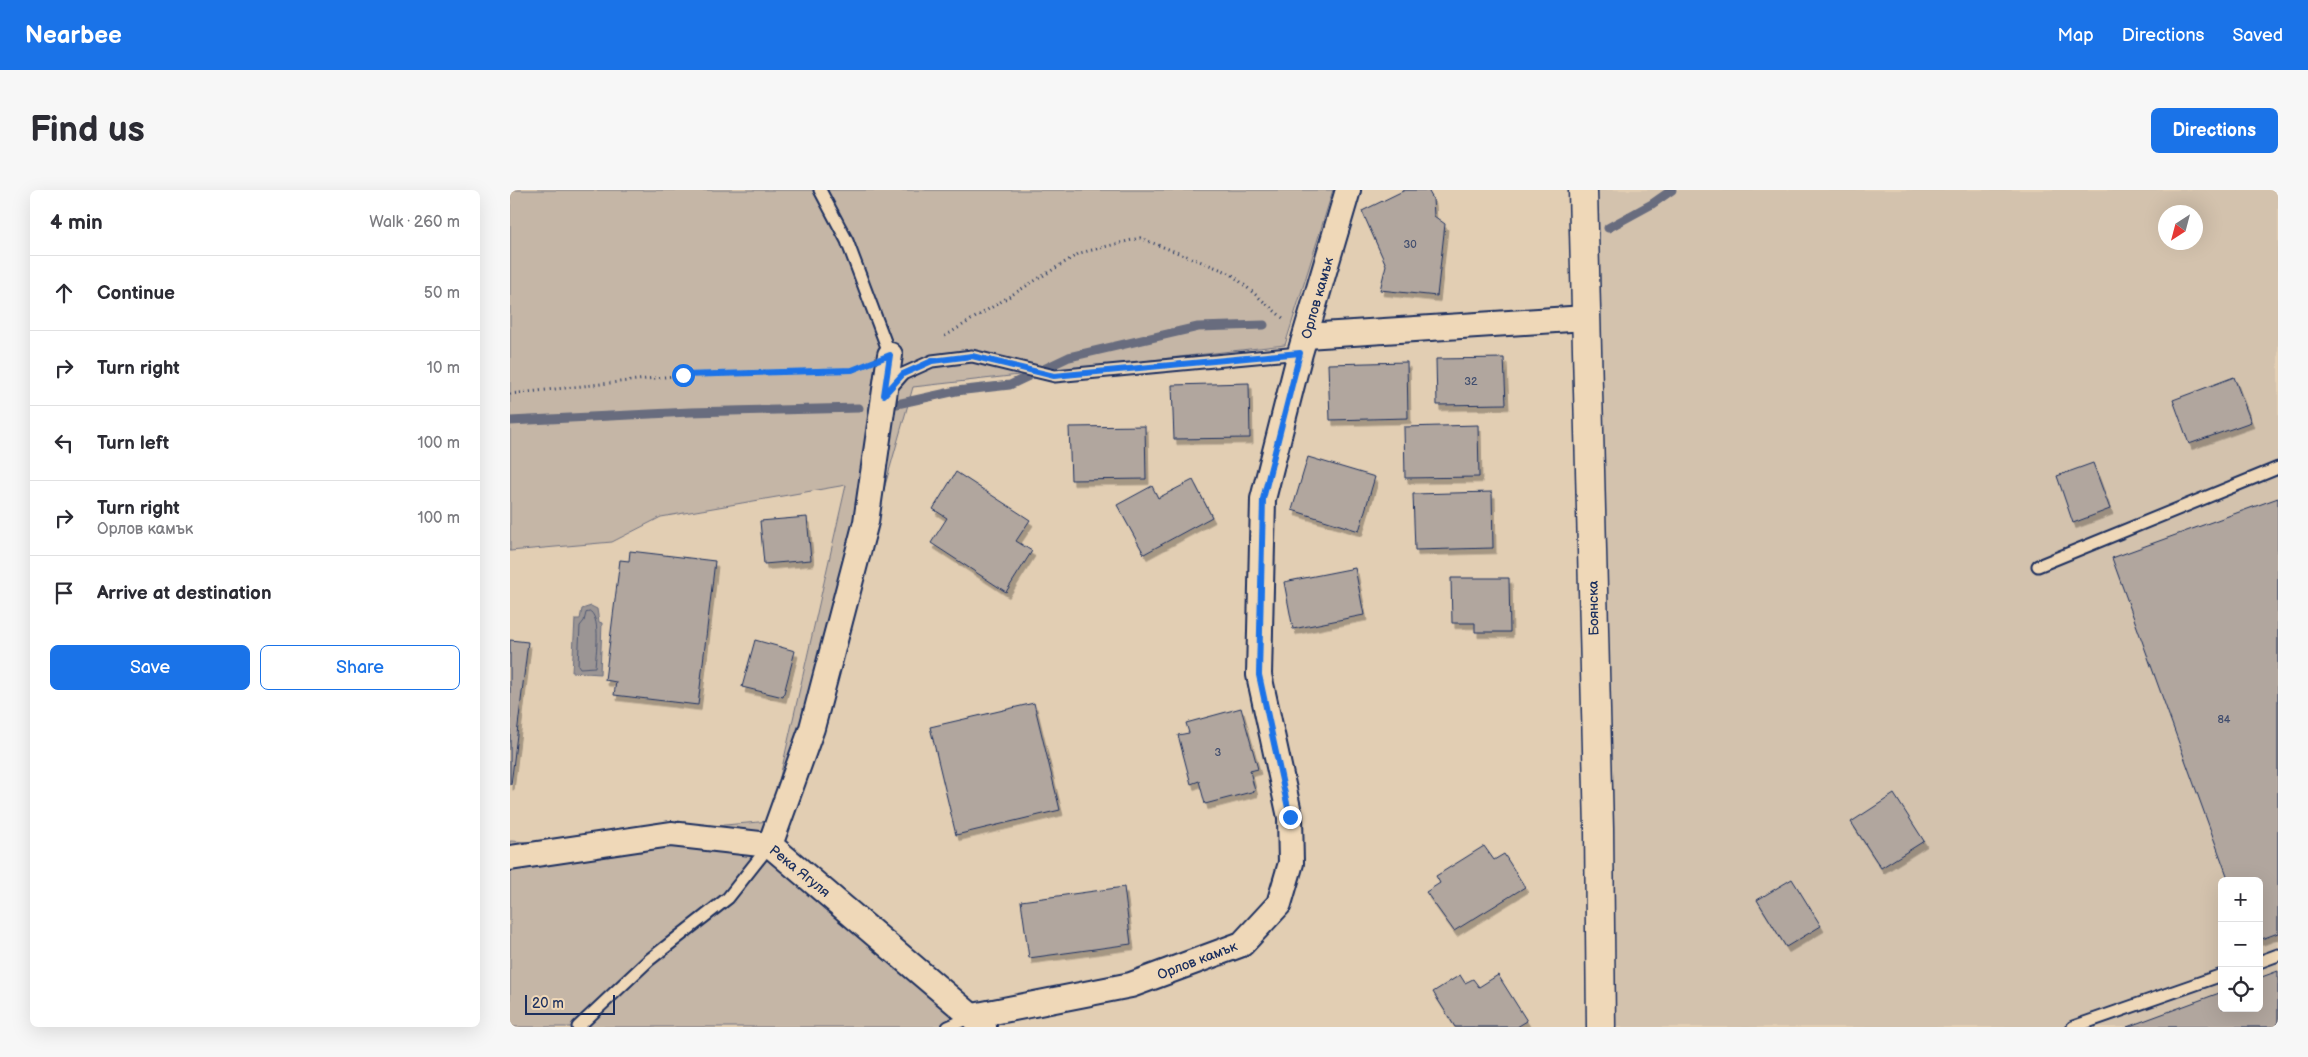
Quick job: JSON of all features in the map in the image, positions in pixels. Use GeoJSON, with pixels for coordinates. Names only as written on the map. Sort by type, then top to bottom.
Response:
{"type":"FeatureCollection","features":[{"type":"Feature","properties":{"kind":"main road","name":"Боянска"},"geometry":{"type":"LineString","coordinates":[[1583,190],[1599,829],[1601,1027]]}},
{"type":"Feature","properties":{"kind":"street","name":"Орлов камък"},"geometry":{"type":"LineString","coordinates":[[979,1022],[1141,981],[1242,944],[1279,904],[1291,863],[1290,817],[1259,675],[1263,499],[1303,345],[1348,190]]}},
{"type":"Feature","properties":{"kind":"street"},"geometry":{"type":"LineString","coordinates":[[1303,345],[1586,318]]}},
{"type":"Feature","properties":{"kind":"street"},"geometry":{"type":"LineString","coordinates":[[770,845],[812,728],[866,522],[890,355]]}},
{"type":"Feature","properties":{"kind":"street","name":"Река Ягуля"},"geometry":{"type":"LineString","coordinates":[[510,858],[671,834],[770,845],[979,1022]]}},
{"type":"Feature","properties":{"kind":"lane"},"geometry":{"type":"LineString","coordinates":[[820,190],[847,241],[890,355]]}},
{"type":"Feature","properties":{"kind":"lane"},"geometry":{"type":"LineString","coordinates":[[884,395],[903,374],[932,361],[972,356],[1054,376],[1303,345]]}},
{"type":"Feature","properties":{"kind":"lane"},"geometry":{"type":"LineString","coordinates":[[2038,566],[2278,468]]}},
{"type":"Feature","properties":{"kind":"lane"},"geometry":{"type":"LineString","coordinates":[[578,1027],[650,960],[728,898],[770,845]]}},
{"type":"Feature","properties":{"kind":"lane"},"geometry":{"type":"LineString","coordinates":[[2263,961],[2278,955]]}},
{"type":"Feature","properties":{"kind":"lane"},"geometry":{"type":"LineString","coordinates":[[2073,1027],[2218,976]]}},
{"type":"Feature","properties":{"kind":"lane"},"geometry":{"type":"LineString","coordinates":[[948,1027],[979,1022]]}},
{"type":"Feature","properties":{"kind":"path"},"geometry":{"type":"LineString","coordinates":[[938,341],[1080,253],[1140,238],[1230,273],[1303,345]]}},
{"type":"Feature","properties":{"kind":"path"},"geometry":{"type":"LineString","coordinates":[[510,394],[683,375],[852,370],[890,355]]}},
{"type":"Feature","properties":{"kind":"shaded area"},"geometry":{"type":"Polygon","coordinates":[[[510,190],[1333,190],[1285,345],[913,387],[779,858],[911,975],[964,1027],[510,1027],[510,841],[533,842],[770,821],[846,485],[661,517],[612,542],[510,551],[510,190]]]}},
{"type":"Feature","properties":{"kind":"shaded area"},"geometry":{"type":"Polygon","coordinates":[[[1583,190],[2278,190],[2278,1027],[1601,1027],[1583,190]]]}},
{"type":"Feature","properties":{"kind":"water"},"geometry":{"type":"Polygon","coordinates":[[[591,606],[597,609],[599,622],[602,623],[600,674],[572,672],[575,619],[580,619],[582,609],[591,606]]]}},
{"type":"Feature","properties":{"kind":"building"},"geometry":{"type":"Polygon","coordinates":[[[1405,190],[1428,190],[1433,199],[1434,216],[1445,224],[1437,296],[1380,290],[1386,265],[1362,211],[1405,190]]]}},
{"type":"Feature","properties":{"kind":"building"},"geometry":{"type":"Polygon","coordinates":[[[1504,358],[1506,404],[1437,405],[1436,359],[1504,358]]]}},
{"type":"Feature","properties":{"kind":"building"},"geometry":{"type":"Polygon","coordinates":[[[1407,362],[1408,418],[1330,420],[1328,364],[1407,362]]]}},
{"type":"Feature","properties":{"kind":"building"},"geometry":{"type":"Polygon","coordinates":[[[2234,377],[2251,422],[2189,444],[2173,400],[2234,377]]]}},
{"type":"Feature","properties":{"kind":"building"},"geometry":{"type":"Polygon","coordinates":[[[1249,383],[1250,438],[1174,439],[1172,385],[1249,383]]]}},
{"type":"Feature","properties":{"kind":"building"},"geometry":{"type":"Polygon","coordinates":[[[1478,425],[1479,477],[1405,478],[1404,427],[1478,425]]]}},
{"type":"Feature","properties":{"kind":"building"},"geometry":{"type":"Polygon","coordinates":[[[1145,426],[1146,479],[1071,480],[1069,427],[1145,426]]]}},
{"type":"Feature","properties":{"kind":"building"},"geometry":{"type":"Polygon","coordinates":[[[1308,457],[1375,477],[1359,531],[1292,510],[1308,457]]]}},
{"type":"Feature","properties":{"kind":"building"},"geometry":{"type":"Polygon","coordinates":[[[2093,463],[2110,509],[2073,523],[2057,476],[2093,463]]]}},
{"type":"Feature","properties":{"kind":"building"},"geometry":{"type":"Polygon","coordinates":[[[956,472],[1030,520],[1016,541],[1032,551],[1006,592],[931,543],[947,518],[933,509],[956,472]]]}},
{"type":"Feature","properties":{"kind":"building"},"geometry":{"type":"Polygon","coordinates":[[[1193,480],[1212,517],[1144,554],[1117,505],[1152,486],[1158,498],[1193,480]]]}},
{"type":"Feature","properties":{"kind":"building"},"geometry":{"type":"Polygon","coordinates":[[[1492,492],[1493,548],[1415,550],[1413,494],[1492,492]]]}},
{"type":"Feature","properties":{"kind":"building"},"geometry":{"type":"Polygon","coordinates":[[[2278,498],[2278,933],[2263,939],[2263,877],[2228,877],[2112,558],[2278,498]]]}},
{"type":"Feature","properties":{"kind":"building"},"geometry":{"type":"Polygon","coordinates":[[[807,517],[811,560],[764,564],[760,521],[807,517]]]}},
{"type":"Feature","properties":{"kind":"building"},"geometry":{"type":"Polygon","coordinates":[[[630,551],[715,561],[698,705],[614,695],[616,682],[605,680],[620,560],[629,561],[630,551]]]}},
{"type":"Feature","properties":{"kind":"building"},"geometry":{"type":"Polygon","coordinates":[[[1355,568],[1364,615],[1293,629],[1284,582],[1355,568]]]}},
{"type":"Feature","properties":{"kind":"building"},"geometry":{"type":"Polygon","coordinates":[[[1451,578],[1509,578],[1510,632],[1475,632],[1475,623],[1452,623],[1451,578]]]}},
{"type":"Feature","properties":{"kind":"building"},"geometry":{"type":"Polygon","coordinates":[[[510,640],[528,642],[511,785],[510,785],[510,640]]]}},
{"type":"Feature","properties":{"kind":"building"},"geometry":{"type":"Polygon","coordinates":[[[755,640],[795,651],[783,697],[742,687],[755,640]]]}},
{"type":"Feature","properties":{"kind":"building"},"geometry":{"type":"Polygon","coordinates":[[[1034,703],[1060,810],[956,835],[930,727],[1034,703]]]}},
{"type":"Feature","properties":{"kind":"building"},"geometry":{"type":"Polygon","coordinates":[[[1241,708],[1258,769],[1250,771],[1255,791],[1205,804],[1199,781],[1191,784],[1178,735],[1189,733],[1186,723],[1241,708]]]}},
{"type":"Feature","properties":{"kind":"building"},"geometry":{"type":"Polygon","coordinates":[[[1894,794],[1924,841],[1881,868],[1851,822],[1894,794]]]}},
{"type":"Feature","properties":{"kind":"building"},"geometry":{"type":"Polygon","coordinates":[[[1484,846],[1494,860],[1504,854],[1525,887],[1454,931],[1426,892],[1440,883],[1436,876],[1484,846]]]}},
{"type":"Feature","properties":{"kind":"building"},"geometry":{"type":"Polygon","coordinates":[[[1792,879],[1821,926],[1786,947],[1757,900],[1792,879]]]}},
{"type":"Feature","properties":{"kind":"building"},"geometry":{"type":"Polygon","coordinates":[[[1124,887],[1131,944],[1029,958],[1021,901],[1124,887]]]}},
{"type":"Feature","properties":{"kind":"building"},"geometry":{"type":"Polygon","coordinates":[[[2278,971],[2278,1027],[2127,1027],[2218,993],[2218,1012],[2263,1012],[2263,977],[2278,971]]]}},
{"type":"Feature","properties":{"kind":"building"},"geometry":{"type":"Polygon","coordinates":[[[1460,975],[1465,983],[1473,979],[1479,987],[1498,975],[1527,1021],[1517,1027],[1455,1027],[1433,992],[1460,975]]]}},
{"type":"Feature","properties":{"kind":"waterway"},"geometry":{"type":"LineString","coordinates":[[1608,228],[1652,204],[1672,190]]}},
{"type":"Feature","properties":{"kind":"waterway"},"geometry":{"type":"LineString","coordinates":[[897,404],[956,391],[1010,385],[1069,357],[1198,327],[1264,325]]}},
{"type":"Feature","properties":{"kind":"waterway"},"geometry":{"type":"LineString","coordinates":[[510,421],[690,412],[859,408]]}},
{"type":"Feature","properties":{"kind":"route"},"geometry":{"type":"LineString","coordinates":[[683,375],[852,370],[890,355],[884,395],[903,374],[932,361],[972,356],[1054,376],[1300,353],[1263,499],[1259,675],[1290,817]]}}]}
